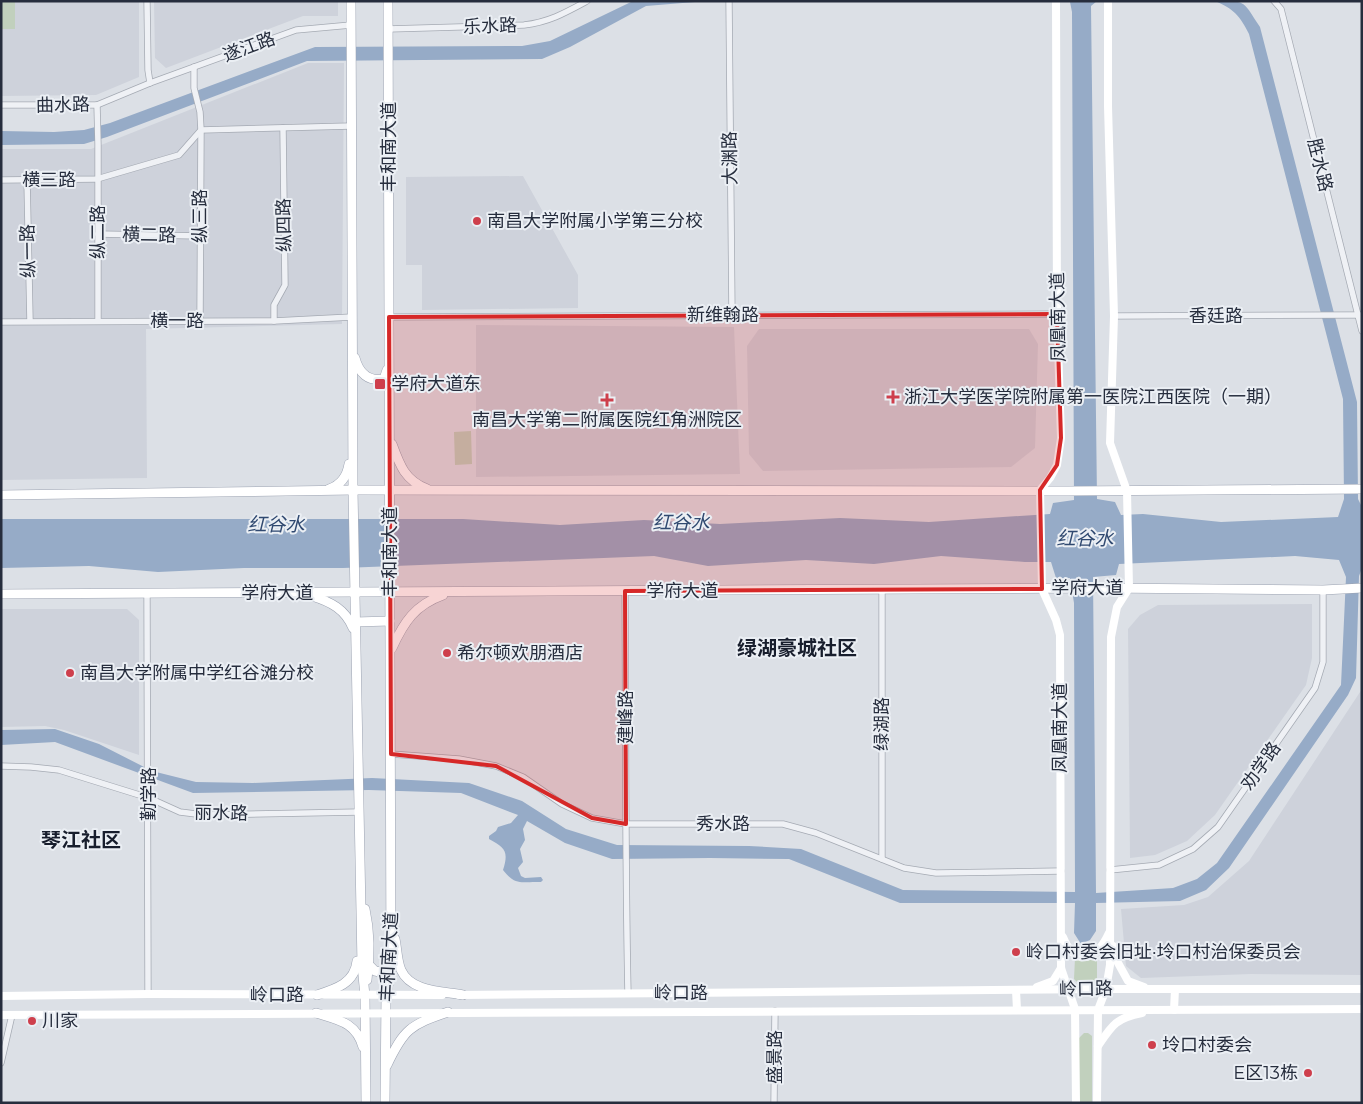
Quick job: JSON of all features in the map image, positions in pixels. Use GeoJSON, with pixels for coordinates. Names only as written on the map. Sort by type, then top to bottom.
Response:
{"type":"FeatureCollection","features":[{"type":"Feature","properties":{"kind":"main road","name":"丰和南大道"},"geometry":{"type":"LineString","coordinates":[[351,1],[354,588],[366,1103]]}},
{"type":"Feature","properties":{"kind":"main road","name":"丰和南大道"},"geometry":{"type":"LineString","coordinates":[[385,1103],[386,996],[391,971],[388,1]]}},
{"type":"Feature","properties":{"kind":"main road"},"geometry":{"type":"LineString","coordinates":[[352,345],[357,365],[363,374],[376,381],[384,379],[387,375],[390,345]]}},
{"type":"Feature","properties":{"kind":"main road"},"geometry":{"type":"LineString","coordinates":[[390,436],[398,461],[407,475],[414,484],[432,491]]}},
{"type":"Feature","properties":{"kind":"main road"},"geometry":{"type":"LineString","coordinates":[[313,491],[332,488],[340,483],[348,474],[353,442]]}},
{"type":"Feature","properties":{"kind":"main road"},"geometry":{"type":"LineString","coordinates":[[1,495],[353,490],[1126,491],[1361,489]]}},
{"type":"Feature","properties":{"kind":"main road","name":"学府大道"},"geometry":{"type":"LineString","coordinates":[[1,594],[302,593],[354,588],[390,592],[450,592],[1067,588],[1323,590],[1361,588]]}},
{"type":"Feature","properties":{"kind":"main road"},"geometry":{"type":"LineString","coordinates":[[390,653],[400,630],[411,615],[424,603],[450,592]]}},
{"type":"Feature","properties":{"kind":"main road"},"geometry":{"type":"LineString","coordinates":[[302,593],[329,601],[340,609],[349,618],[355,632]]}},
{"type":"Feature","properties":{"kind":"main road"},"geometry":{"type":"LineString","coordinates":[[355,622],[390,621]]}},
{"type":"Feature","properties":{"kind":"main road"},"geometry":{"type":"LineString","coordinates":[[360,889],[368,923],[369,966],[365,996]]}},
{"type":"Feature","properties":{"kind":"main road"},"geometry":{"type":"LineString","coordinates":[[391,913],[401,970],[412,983],[419,987],[463,995]]}},
{"type":"Feature","properties":{"kind":"main road"},"geometry":{"type":"LineString","coordinates":[[318,995],[336,990],[349,980],[356,971],[361,916]]}},
{"type":"Feature","properties":{"kind":"main road"},"geometry":{"type":"LineString","coordinates":[[361,946],[365,961],[369,966],[375,971],[383,971],[389,966],[391,946]]}},
{"type":"Feature","properties":{"kind":"main road"},"geometry":{"type":"LineString","coordinates":[[386,1068],[398,1042],[412,1026],[448,1012]]}},
{"type":"Feature","properties":{"kind":"main road"},"geometry":{"type":"LineString","coordinates":[[316,1013],[342,1021],[354,1030],[360,1037],[366,1058]]}},
{"type":"Feature","properties":{"kind":"street"},"geometry":{"type":"LineString","coordinates":[[147,1],[148,70],[150,83]]}},
{"type":"Feature","properties":{"kind":"street","name":"乐水路"},"geometry":{"type":"LineString","coordinates":[[388,29],[524,26],[551,20],[586,1]]}},
{"type":"Feature","properties":{"kind":"street"},"geometry":{"type":"LineString","coordinates":[[1097,1103],[1098,1010],[1106,989],[1110,965],[1112,637],[1117,607],[1129,588],[1126,491],[1110,443],[1114,316],[1108,106],[1108,1]]}},
{"type":"Feature","properties":{"kind":"street","name":"胜水路"},"geometry":{"type":"LineString","coordinates":[[1274,1],[1281,10],[1360,315],[1362,331]]}},
{"type":"Feature","properties":{"kind":"street","name":"大渊路"},"geometry":{"type":"LineString","coordinates":[[729,2],[732,315]]}},
{"type":"Feature","properties":{"kind":"street","name":"凤凰南大道"},"geometry":{"type":"LineString","coordinates":[[1056,2],[1057,314],[1061,438],[1057,465],[1050,478],[1040,490],[1040,510],[1042,589],[1056,620],[1060,635],[1061,933]]}},
{"type":"Feature","properties":{"kind":"street","name":"遂江路"},"geometry":{"type":"LineString","coordinates":[[150,83],[296,30],[351,25]]}},
{"type":"Feature","properties":{"kind":"street","name":"纵三路"},"geometry":{"type":"LineString","coordinates":[[194,67],[194,88],[200,112],[201,130],[200,320]]}},
{"type":"Feature","properties":{"kind":"street","name":"曲水路"},"geometry":{"type":"LineString","coordinates":[[1,105],[96,105],[150,83]]}},
{"type":"Feature","properties":{"kind":"street","name":"纵二路"},"geometry":{"type":"LineString","coordinates":[[96,105],[98,123],[98,320]]}},
{"type":"Feature","properties":{"kind":"street"},"geometry":{"type":"LineString","coordinates":[[201,130],[351,126]]}},
{"type":"Feature","properties":{"kind":"street","name":"纵四路"},"geometry":{"type":"LineString","coordinates":[[274,320],[274,305],[285,285],[283,128]]}},
{"type":"Feature","properties":{"kind":"street","name":"横三路"},"geometry":{"type":"LineString","coordinates":[[1,180],[97,179],[179,155],[201,130]]}},
{"type":"Feature","properties":{"kind":"street","name":"纵一路"},"geometry":{"type":"LineString","coordinates":[[27,180],[30,321]]}},
{"type":"Feature","properties":{"kind":"street","name":"横二路"},"geometry":{"type":"LineString","coordinates":[[98,234],[200,236]]}},
{"type":"Feature","properties":{"kind":"street","name":"新维翰路"},"geometry":{"type":"LineString","coordinates":[[389,316],[1057,314]]}},
{"type":"Feature","properties":{"kind":"street","name":"香廷路"},"geometry":{"type":"LineString","coordinates":[[1114,316],[1360,315]]}},
{"type":"Feature","properties":{"kind":"street","name":"横一路"},"geometry":{"type":"LineString","coordinates":[[1,322],[274,320],[352,317]]}},
{"type":"Feature","properties":{"kind":"street","name":"绿湖路"},"geometry":{"type":"LineString","coordinates":[[882,590],[882,859]]}},
{"type":"Feature","properties":{"kind":"street","name":"劝学路"},"geometry":{"type":"LineString","coordinates":[[1110,870],[1159,865],[1194,849],[1218,827],[1316,688],[1322,662],[1323,590]]}},
{"type":"Feature","properties":{"kind":"street","name":"建峰路"},"geometry":{"type":"LineString","coordinates":[[625,591],[625,860],[628,993]]}},
{"type":"Feature","properties":{"kind":"street","name":"勤学路"},"geometry":{"type":"LineString","coordinates":[[147,594],[148,994]]}},
{"type":"Feature","properties":{"kind":"street","name":"秀水路"},"geometry":{"type":"LineString","coordinates":[[391,754],[459,759],[496,766],[523,777],[562,804],[592,818],[626,824],[783,824],[816,833],[904,868],[936,873],[1061,872]]}},
{"type":"Feature","properties":{"kind":"street","name":"丽水路"},"geometry":{"type":"LineString","coordinates":[[1,766],[59,770],[149,798],[180,812],[204,815],[359,812]]}},
{"type":"Feature","properties":{"kind":"street"},"geometry":{"type":"LineString","coordinates":[[1061,933],[1068,949],[1074,955],[1083,957],[1097,952],[1103,946],[1110,932]]}},
{"type":"Feature","properties":{"kind":"street"},"geometry":{"type":"LineString","coordinates":[[1110,932],[1117,961],[1128,981],[1148,989]]}},
{"type":"Feature","properties":{"kind":"street"},"geometry":{"type":"LineString","coordinates":[[1061,933],[1061,968],[1075,1010],[1076,1103]]}},
{"type":"Feature","properties":{"kind":"street"},"geometry":{"type":"LineString","coordinates":[[1017,1010],[1019,990],[1042,986],[1053,981],[1061,968]]}},
{"type":"Feature","properties":{"kind":"street","name":"岭口路"},"geometry":{"type":"LineString","coordinates":[[1,996],[148,994],[386,996],[1106,989],[1362,989]]}},
{"type":"Feature","properties":{"kind":"street"},"geometry":{"type":"LineString","coordinates":[[1174,1010],[1175,989]]}},
{"type":"Feature","properties":{"kind":"street","name":"岭口路"},"geometry":{"type":"LineString","coordinates":[[1,1015],[1362,1009]]}},
{"type":"Feature","properties":{"kind":"street"},"geometry":{"type":"LineString","coordinates":[[1098,1046],[1111,1026],[1129,1016],[1156,1010]]}},
{"type":"Feature","properties":{"kind":"street","name":"盛景路"},"geometry":{"type":"LineString","coordinates":[[774,1103],[775,1011]]}},
{"type":"Feature","properties":{"kind":"street"},"geometry":{"type":"LineString","coordinates":[[1,1063],[12,1015]]}},
{"type":"Feature","properties":{"kind":"highlighted area"},"geometry":{"type":"Polygon","coordinates":[[[1057,314],[1061,438],[1057,465],[1040,490],[1042,589],[625,591],[626,824],[592,818],[496,766],[391,754],[389,317],[1057,314]]]}},
{"type":"Feature","properties":{"kind":"shaded area"},"geometry":{"type":"Polygon","coordinates":[[[1,1],[139,1],[139,77],[96,95],[1,96],[1,1]]]}},
{"type":"Feature","properties":{"kind":"shaded area"},"geometry":{"type":"Polygon","coordinates":[[[154,1],[338,1],[338,16],[303,16],[166,68],[155,58],[154,1]]]}},
{"type":"Feature","properties":{"kind":"shaded area"},"geometry":{"type":"Polygon","coordinates":[[[308,63],[344,63],[342,324],[146,329],[147,478],[1,480],[1,149],[91,149],[308,63]]]}},
{"type":"Feature","properties":{"kind":"shaded area","name":"南昌大学附属小学第三分校"},"geometry":{"type":"Polygon","coordinates":[[[523,176],[578,275],[578,308],[422,310],[422,265],[406,265],[406,177],[523,176]]]}},
{"type":"Feature","properties":{"kind":"shaded area","name":"南昌大学第二附属医院红角洲院区"},"geometry":{"type":"Polygon","coordinates":[[[476,325],[734,327],[740,474],[476,477],[476,325]]]}},
{"type":"Feature","properties":{"kind":"shaded area","name":"浙江大学医学院附属第一医院江西医院（一期）"},"geometry":{"type":"Polygon","coordinates":[[[759,329],[1029,329],[1038,344],[1035,448],[1011,467],[763,471],[749,454],[747,346],[759,329]]]}},
{"type":"Feature","properties":{"kind":"shaded area"},"geometry":{"type":"Polygon","coordinates":[[[1312,604],[1312,658],[1306,685],[1215,815],[1187,841],[1155,855],[1130,858],[1128,629],[1140,615],[1158,605],[1312,604]]]}},
{"type":"Feature","properties":{"kind":"shaded area","name":"南昌大学附属中学红谷滩分校"},"geometry":{"type":"Polygon","coordinates":[[[1,609],[127,609],[139,620],[139,755],[64,730],[45,726],[1,727],[1,609]]]}},
{"type":"Feature","properties":{"kind":"shaded area"},"geometry":{"type":"Polygon","coordinates":[[[1362,689],[1362,975],[1251,974],[1141,978],[1126,966],[1121,909],[1184,905],[1208,897],[1249,861],[1362,689]]]}},
{"type":"Feature","properties":{"kind":"green space"},"geometry":{"type":"Polygon","coordinates":[[[1,1],[15,1],[15,29],[1,29],[1,1]]]}},
{"type":"Feature","properties":{"kind":"green space"},"geometry":{"type":"Polygon","coordinates":[[[471,431],[472,464],[455,465],[454,432],[471,431]]]}},
{"type":"Feature","properties":{"kind":"green space"},"geometry":{"type":"Polygon","coordinates":[[[1097,957],[1097,978],[1093,984],[1078,983],[1074,979],[1075,958],[1088,959],[1097,957]]]}},
{"type":"Feature","properties":{"kind":"green space"},"geometry":{"type":"Polygon","coordinates":[[[1084,1033],[1092,1036],[1092,1103],[1079,1103],[1079,1038],[1084,1033]]]}},
{"type":"Feature","properties":{"kind":"water"},"geometry":{"type":"Polygon","coordinates":[[[633,1],[707,1],[646,6],[570,47],[542,59],[307,61],[84,144],[1,145],[1,131],[54,132],[84,130],[110,123],[315,47],[522,46],[550,41],[633,1]]]}},
{"type":"Feature","properties":{"kind":"water","name":"红谷水"},"geometry":{"type":"Polygon","coordinates":[[[707,1],[1097,1],[1091,6],[1097,499],[1115,502],[1121,515],[1143,514],[1221,522],[1338,517],[1344,499],[1343,399],[1249,34],[1243,22],[1236,14],[1215,1],[1233,1],[1243,4],[1260,27],[1357,402],[1358,499],[1362,507],[1362,568],[1359,576],[1356,678],[1348,695],[1229,868],[1206,890],[1180,901],[1096,903],[1096,931],[1090,940],[1081,944],[1074,933],[1075,903],[900,903],[789,859],[612,859],[565,843],[527,821],[523,829],[525,840],[520,849],[523,862],[518,868],[521,876],[525,878],[541,877],[543,880],[541,882],[520,882],[512,879],[503,870],[506,858],[504,851],[499,845],[489,839],[489,836],[498,827],[511,823],[518,815],[461,793],[369,790],[193,793],[55,742],[1,745],[1,730],[55,729],[99,744],[152,771],[196,782],[253,783],[372,778],[469,783],[522,801],[566,829],[617,845],[749,846],[801,849],[903,890],[1075,892],[1074,603],[1070,578],[1056,578],[1051,562],[941,556],[874,564],[806,560],[708,566],[654,556],[343,568],[244,568],[158,572],[89,566],[1,568],[1,519],[463,519],[560,525],[644,520],[720,524],[840,518],[929,522],[1050,514],[1053,503],[1074,500],[1072,12],[1070,2],[707,1]],[[1295,556],[1119,564],[1116,575],[1093,577],[1096,893],[1173,888],[1197,879],[1217,863],[1341,685],[1346,577],[1339,560],[1295,556]]]}},
{"type":"Feature","properties":{"kind":"place","name":"南昌大学附属小学第三分校"},"geometry":{"type":"Point","coordinates":[477,221]}},
{"type":"Feature","properties":{"kind":"place","name":"学府大道东"},"geometry":{"type":"Point","coordinates":[380,384]}},
{"type":"Feature","properties":{"kind":"place","name":"浙江大学医学院附属第一医院江西医院（一期）"},"geometry":{"type":"Point","coordinates":[893,397]}},
{"type":"Feature","properties":{"kind":"place","name":"南昌大学第二附属医院红角洲院区"},"geometry":{"type":"Point","coordinates":[607,400]}},
{"type":"Feature","properties":{"kind":"place","name":"希尔顿欢朋酒店"},"geometry":{"type":"Point","coordinates":[447,653]}},
{"type":"Feature","properties":{"kind":"place","name":"南昌大学附属中学红谷滩分校"},"geometry":{"type":"Point","coordinates":[70,673]}},
{"type":"Feature","properties":{"kind":"place","name":"岭口村委会旧址·坽口村治保委员会"},"geometry":{"type":"Point","coordinates":[1016,952]}},
{"type":"Feature","properties":{"kind":"place","name":"川家"},"geometry":{"type":"Point","coordinates":[32,1021]}},
{"type":"Feature","properties":{"kind":"place","name":"坽口村委会"},"geometry":{"type":"Point","coordinates":[1152,1045]}},
{"type":"Feature","properties":{"kind":"place","name":"E区13栋"},"geometry":{"type":"Point","coordinates":[1308,1073]}},
{"type":"Feature","properties":{"kind":"district","name":"绿湖豪城社区"},"geometry":{"type":"Point","coordinates":[797,648]}},
{"type":"Feature","properties":{"kind":"district","name":"琴江社区"},"geometry":{"type":"Point","coordinates":[81,840]}}]}
